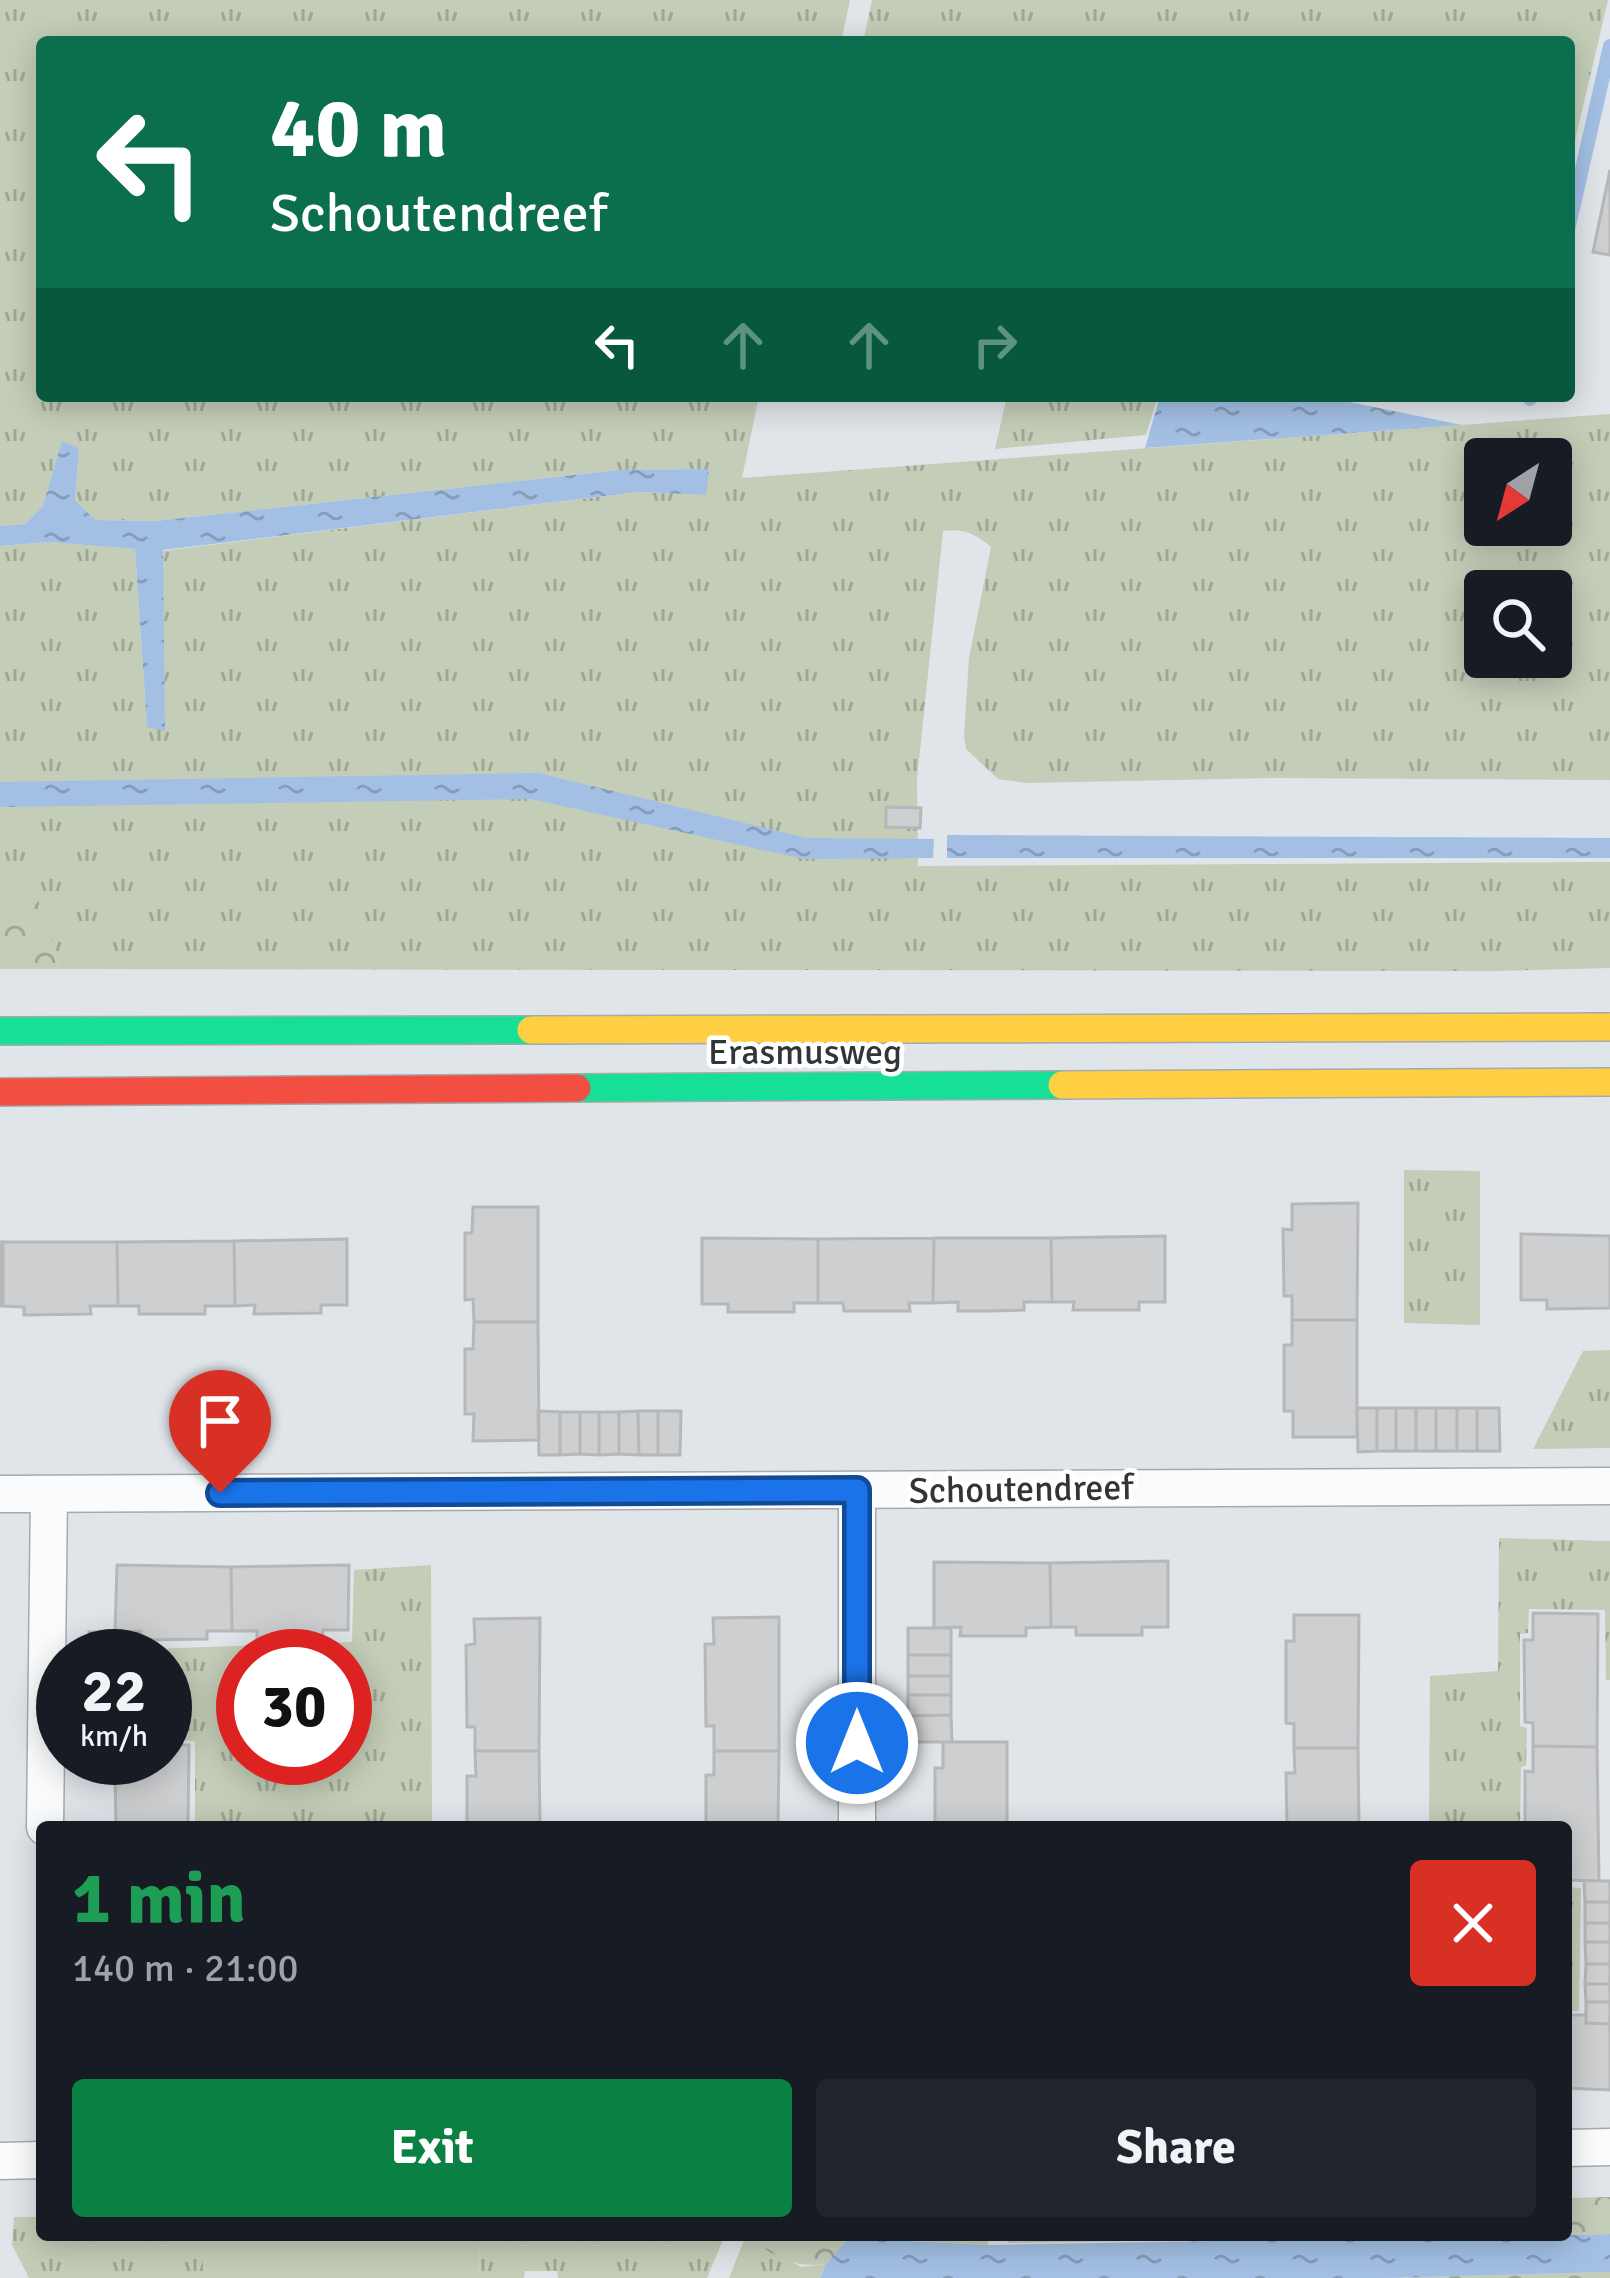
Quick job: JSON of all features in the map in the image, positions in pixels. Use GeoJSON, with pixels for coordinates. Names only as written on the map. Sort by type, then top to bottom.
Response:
{"type":"FeatureCollection","features":[{"type":"Feature","properties":{"kind":"main road","name":"Erasmusweg"},"geometry":{"type":"LineString","coordinates":[[0,1031],[1610,1027]]}},
{"type":"Feature","properties":{"kind":"main road","name":"Erasmusweg"},"geometry":{"type":"LineString","coordinates":[[0,1092],[1610,1082]]}},
{"type":"Feature","properties":{"kind":"street","name":"Schoutendreef"},"geometry":{"type":"LineString","coordinates":[[0,1494],[1610,1486]]}},
{"type":"Feature","properties":{"kind":"street"},"geometry":{"type":"LineString","coordinates":[[857,1490],[857,1821]]}},
{"type":"Feature","properties":{"kind":"street"},"geometry":{"type":"LineString","coordinates":[[45,1821],[49,1494]]}},
{"type":"Feature","properties":{"kind":"street"},"geometry":{"type":"LineString","coordinates":[[1572,2147],[1610,2147]]}},
{"type":"Feature","properties":{"kind":"street"},"geometry":{"type":"LineString","coordinates":[[0,2161],[36,2160]]}},
{"type":"Feature","properties":{"kind":"green space"},"geometry":{"type":"Polygon","coordinates":[[[0,0],[850,0],[842,36],[36,36],[36,402],[758,402],[742,478],[1610,414],[1610,780],[1273,778],[1026,783],[998,779],[966,749],[964,737],[969,658],[991,547],[969,533],[950,530],[943,531],[917,779],[918,866],[1610,862],[1610,968],[58,969],[48,924],[31,885],[0,889],[0,546],[49,542],[135,549],[147,726],[164,730],[162,551],[638,492],[705,495],[708,469],[619,470],[155,521],[94,520],[75,500],[79,448],[63,442],[43,506],[25,524],[0,526],[0,0]]]}},
{"type":"Feature","properties":{"kind":"green space"},"geometry":{"type":"Polygon","coordinates":[[[872,0],[1608,0],[1575,140],[1575,36],[864,36],[872,0]]]}},
{"type":"Feature","properties":{"kind":"green space"},"geometry":{"type":"Polygon","coordinates":[[[1006,402],[1156,402],[1146,435],[995,449],[1006,402]]]}},
{"type":"Feature","properties":{"kind":"green space"},"geometry":{"type":"Polygon","coordinates":[[[31,884],[48,924],[58,969],[0,969],[0,889],[31,884]]]}},
{"type":"Feature","properties":{"kind":"green space"},"geometry":{"type":"Polygon","coordinates":[[[1404,1170],[1480,1171],[1480,1325],[1404,1323],[1404,1170]]]}},
{"type":"Feature","properties":{"kind":"green space"},"geometry":{"type":"Polygon","coordinates":[[[1610,1350],[1610,1448],[1533,1449],[1583,1351],[1610,1350]]]}},
{"type":"Feature","properties":{"kind":"green space"},"geometry":{"type":"Polygon","coordinates":[[[1499,1538],[1610,1541],[1610,1680],[1606,1680],[1605,1610],[1529,1609],[1528,1633],[1520,1634],[1520,1726],[1527,1728],[1520,1821],[1429,1821],[1430,1676],[1498,1671],[1499,1538]]]}},
{"type":"Feature","properties":{"kind":"green space"},"geometry":{"type":"Polygon","coordinates":[[[431,1565],[432,1821],[195,1821],[192,1648],[216,1647],[216,1785],[372,1785],[372,1629],[352,1629],[354,1570],[431,1565]]]}},
{"type":"Feature","properties":{"kind":"green space"},"geometry":{"type":"Polygon","coordinates":[[[1572,1887],[1581,1888],[1579,2011],[1572,2011],[1572,1887]]]}},
{"type":"Feature","properties":{"kind":"green space"},"geometry":{"type":"Polygon","coordinates":[[[1610,2197],[1610,2234],[1572,2234],[1572,2198],[1610,2197]]]}},
{"type":"Feature","properties":{"kind":"green space"},"geometry":{"type":"Polygon","coordinates":[[[14,2217],[36,2217],[36,2241],[203,2241],[203,2278],[29,2278],[12,2245],[14,2217]]]}},
{"type":"Feature","properties":{"kind":"green space"},"geometry":{"type":"Polygon","coordinates":[[[203,2241],[480,2241],[479,2278],[203,2278],[203,2241]]]}},
{"type":"Feature","properties":{"kind":"green space"},"geometry":{"type":"Polygon","coordinates":[[[480,2241],[722,2241],[707,2278],[558,2278],[557,2271],[525,2271],[524,2278],[479,2278],[480,2241]]]}},
{"type":"Feature","properties":{"kind":"green space"},"geometry":{"type":"Polygon","coordinates":[[[744,2241],[756,2241],[801,2267],[826,2264],[820,2278],[729,2278],[744,2241]]]}},
{"type":"Feature","properties":{"kind":"green space"},"geometry":{"type":"Polygon","coordinates":[[[847,2241],[826,2264],[789,2261],[756,2243],[847,2241]]]}},
{"type":"Feature","properties":{"kind":"green space"},"geometry":{"type":"Polygon","coordinates":[[[909,2241],[988,2241],[988,2245],[909,2241]]]}},
{"type":"Feature","properties":{"kind":"green space"},"geometry":{"type":"Polygon","coordinates":[[[1008,2241],[1136,2241],[1008,2243],[1008,2241]]]}},
{"type":"Feature","properties":{"kind":"green space"},"geometry":{"type":"Polygon","coordinates":[[[1610,2272],[1610,2278],[1384,2278],[1610,2272]]]}},
{"type":"Feature","properties":{"kind":"water"},"geometry":{"type":"Polygon","coordinates":[[[1158,402],[1349,402],[1462,425],[1145,448],[1158,402]]]}},
{"type":"Feature","properties":{"kind":"water"},"geometry":{"type":"Polygon","coordinates":[[[62,441],[79,448],[75,500],[95,520],[155,521],[619,470],[709,469],[706,495],[638,492],[163,550],[165,731],[147,727],[135,549],[49,542],[0,546],[0,526],[25,524],[43,506],[62,441]]]}},
{"type":"Feature","properties":{"kind":"water"},"geometry":{"type":"Polygon","coordinates":[[[538,773],[807,838],[934,839],[933,858],[804,859],[531,799],[0,807],[0,782],[538,773]]]}},
{"type":"Feature","properties":{"kind":"water"},"geometry":{"type":"Polygon","coordinates":[[[947,835],[1610,838],[1610,858],[947,858],[947,835]]]}},
{"type":"Feature","properties":{"kind":"water"},"geometry":{"type":"Polygon","coordinates":[[[1610,2234],[1610,2272],[1384,2278],[820,2278],[846,2241],[988,2245],[1572,2241],[1572,2235],[1610,2234]]]}},
{"type":"Feature","properties":{"kind":"building"},"geometry":{"type":"Polygon","coordinates":[[[1610,170],[1610,255],[1593,252],[1610,170]]]}},
{"type":"Feature","properties":{"kind":"building"},"geometry":{"type":"Polygon","coordinates":[[[886,807],[921,808],[920,828],[886,827],[886,807]]]}},
{"type":"Feature","properties":{"kind":"building"},"geometry":{"type":"Polygon","coordinates":[[[1358,1203],[1357,1320],[1292,1320],[1292,1296],[1284,1296],[1283,1229],[1292,1230],[1292,1204],[1358,1203]]]}},
{"type":"Feature","properties":{"kind":"building"},"geometry":{"type":"Polygon","coordinates":[[[473,1207],[538,1207],[538,1322],[474,1322],[473,1299],[465,1300],[465,1233],[472,1233],[473,1207]]]}},
{"type":"Feature","properties":{"kind":"building"},"geometry":{"type":"Polygon","coordinates":[[[1521,1234],[1610,1236],[1610,1308],[1547,1309],[1547,1300],[1521,1300],[1521,1234]]]}},
{"type":"Feature","properties":{"kind":"building"},"geometry":{"type":"Polygon","coordinates":[[[1165,1236],[1165,1302],[1139,1302],[1139,1310],[1073,1310],[1074,1302],[1052,1302],[1051,1238],[1165,1236]]]}},
{"type":"Feature","properties":{"kind":"building"},"geometry":{"type":"Polygon","coordinates":[[[702,1238],[818,1239],[818,1303],[794,1303],[794,1312],[728,1312],[728,1304],[702,1304],[702,1238]]]}},
{"type":"Feature","properties":{"kind":"building"},"geometry":{"type":"Polygon","coordinates":[[[934,1238],[1051,1238],[1052,1302],[1024,1302],[1024,1310],[991,1311],[958,1311],[958,1302],[933,1303],[934,1238]]]}},
{"type":"Feature","properties":{"kind":"building"},"geometry":{"type":"Polygon","coordinates":[[[934,1238],[933,1303],[909,1303],[910,1311],[844,1311],[843,1303],[818,1303],[818,1239],[934,1238]]]}},
{"type":"Feature","properties":{"kind":"building"},"geometry":{"type":"Polygon","coordinates":[[[347,1239],[347,1305],[321,1305],[321,1313],[254,1314],[255,1305],[235,1306],[234,1241],[347,1239]]]}},
{"type":"Feature","properties":{"kind":"building"},"geometry":{"type":"Polygon","coordinates":[[[234,1241],[235,1306],[205,1306],[205,1314],[139,1314],[139,1306],[118,1306],[117,1242],[234,1241]]]}},
{"type":"Feature","properties":{"kind":"building"},"geometry":{"type":"Polygon","coordinates":[[[3,1242],[3,1306],[0,1306],[3,1242]]]}},
{"type":"Feature","properties":{"kind":"building"},"geometry":{"type":"Polygon","coordinates":[[[3,1242],[117,1242],[118,1306],[90,1306],[91,1314],[24,1315],[24,1307],[3,1306],[3,1242]]]}},
{"type":"Feature","properties":{"kind":"building"},"geometry":{"type":"Polygon","coordinates":[[[1292,1320],[1357,1320],[1357,1437],[1293,1437],[1293,1411],[1284,1411],[1284,1345],[1292,1345],[1292,1320]]]}},
{"type":"Feature","properties":{"kind":"building"},"geometry":{"type":"Polygon","coordinates":[[[474,1322],[538,1322],[539,1440],[473,1441],[474,1414],[465,1414],[465,1349],[473,1349],[474,1322]]]}},
{"type":"Feature","properties":{"kind":"building"},"geometry":{"type":"Polygon","coordinates":[[[1357,1408],[1377,1408],[1377,1451],[1358,1452],[1357,1408]]]}},
{"type":"Feature","properties":{"kind":"building"},"geometry":{"type":"Polygon","coordinates":[[[1377,1408],[1396,1408],[1396,1451],[1377,1451],[1377,1408]]]}},
{"type":"Feature","properties":{"kind":"building"},"geometry":{"type":"Polygon","coordinates":[[[1396,1408],[1416,1408],[1416,1451],[1396,1451],[1396,1408]]]}},
{"type":"Feature","properties":{"kind":"building"},"geometry":{"type":"Polygon","coordinates":[[[1416,1408],[1436,1408],[1436,1451],[1416,1451],[1416,1408]]]}},
{"type":"Feature","properties":{"kind":"building"},"geometry":{"type":"Polygon","coordinates":[[[1436,1408],[1457,1408],[1457,1451],[1436,1451],[1436,1408]]]}},
{"type":"Feature","properties":{"kind":"building"},"geometry":{"type":"Polygon","coordinates":[[[1457,1408],[1477,1408],[1477,1451],[1457,1451],[1457,1408]]]}},
{"type":"Feature","properties":{"kind":"building"},"geometry":{"type":"Polygon","coordinates":[[[1477,1408],[1499,1408],[1500,1451],[1477,1451],[1477,1408]]]}},
{"type":"Feature","properties":{"kind":"building"},"geometry":{"type":"Polygon","coordinates":[[[538,1411],[560,1412],[560,1455],[539,1455],[538,1411]]]}},
{"type":"Feature","properties":{"kind":"building"},"geometry":{"type":"Polygon","coordinates":[[[638,1411],[639,1455],[619,1454],[619,1412],[638,1411]]]}},
{"type":"Feature","properties":{"kind":"building"},"geometry":{"type":"Polygon","coordinates":[[[638,1411],[658,1411],[658,1455],[639,1455],[638,1411]]]}},
{"type":"Feature","properties":{"kind":"building"},"geometry":{"type":"Polygon","coordinates":[[[658,1411],[681,1411],[680,1455],[658,1455],[658,1411]]]}},
{"type":"Feature","properties":{"kind":"building"},"geometry":{"type":"Polygon","coordinates":[[[560,1412],[580,1412],[580,1454],[560,1455],[560,1412]]]}},
{"type":"Feature","properties":{"kind":"building"},"geometry":{"type":"Polygon","coordinates":[[[580,1412],[599,1412],[599,1455],[580,1454],[580,1412]]]}},
{"type":"Feature","properties":{"kind":"building"},"geometry":{"type":"Polygon","coordinates":[[[599,1412],[619,1412],[619,1454],[599,1455],[599,1412]]]}},
{"type":"Feature","properties":{"kind":"building"},"geometry":{"type":"Polygon","coordinates":[[[1168,1561],[1168,1627],[1142,1627],[1142,1635],[1076,1635],[1076,1627],[1051,1627],[1050,1563],[1168,1561]]]}},
{"type":"Feature","properties":{"kind":"building"},"geometry":{"type":"Polygon","coordinates":[[[934,1562],[1050,1563],[1051,1627],[1026,1628],[1026,1636],[960,1636],[961,1627],[934,1628],[934,1562]]]}},
{"type":"Feature","properties":{"kind":"building"},"geometry":{"type":"Polygon","coordinates":[[[117,1565],[231,1567],[232,1629],[207,1631],[207,1639],[192,1639],[192,1629],[115,1629],[117,1565]]]}},
{"type":"Feature","properties":{"kind":"building"},"geometry":{"type":"Polygon","coordinates":[[[349,1565],[348,1629],[232,1629],[231,1567],[349,1565]]]}},
{"type":"Feature","properties":{"kind":"building"},"geometry":{"type":"Polygon","coordinates":[[[1533,1613],[1598,1614],[1597,1747],[1533,1746],[1533,1723],[1525,1722],[1524,1640],[1533,1640],[1533,1613]]]}},
{"type":"Feature","properties":{"kind":"building"},"geometry":{"type":"Polygon","coordinates":[[[1294,1615],[1359,1615],[1358,1748],[1294,1748],[1294,1724],[1286,1723],[1286,1641],[1294,1641],[1294,1615]]]}},
{"type":"Feature","properties":{"kind":"building"},"geometry":{"type":"Polygon","coordinates":[[[779,1617],[779,1751],[714,1751],[714,1726],[706,1726],[705,1644],[714,1644],[713,1618],[779,1617]]]}},
{"type":"Feature","properties":{"kind":"building"},"geometry":{"type":"Polygon","coordinates":[[[540,1618],[539,1751],[475,1751],[475,1727],[467,1727],[466,1645],[475,1644],[474,1619],[540,1618]]]}},
{"type":"Feature","properties":{"kind":"building"},"geometry":{"type":"Polygon","coordinates":[[[908,1628],[951,1628],[951,1655],[908,1655],[908,1628]]]}},
{"type":"Feature","properties":{"kind":"building"},"geometry":{"type":"Polygon","coordinates":[[[908,1655],[951,1655],[951,1676],[908,1676],[908,1655]]]}},
{"type":"Feature","properties":{"kind":"building"},"geometry":{"type":"Polygon","coordinates":[[[908,1676],[951,1676],[951,1695],[908,1695],[908,1676]]]}},
{"type":"Feature","properties":{"kind":"building"},"geometry":{"type":"Polygon","coordinates":[[[908,1695],[951,1695],[951,1715],[908,1716],[908,1695]]]}},
{"type":"Feature","properties":{"kind":"building"},"geometry":{"type":"Polygon","coordinates":[[[951,1715],[952,1742],[908,1742],[908,1716],[951,1715]]]}},
{"type":"Feature","properties":{"kind":"building"},"geometry":{"type":"Polygon","coordinates":[[[943,1742],[1007,1742],[1007,1821],[935,1821],[935,1768],[943,1768],[943,1742]]]}},
{"type":"Feature","properties":{"kind":"building"},"geometry":{"type":"Polygon","coordinates":[[[1533,1746],[1597,1747],[1599,1881],[1572,1880],[1572,1821],[1525,1821],[1525,1771],[1533,1772],[1533,1746]]]}},
{"type":"Feature","properties":{"kind":"building"},"geometry":{"type":"Polygon","coordinates":[[[1294,1748],[1358,1748],[1359,1821],[1287,1821],[1286,1773],[1295,1773],[1294,1748]]]}},
{"type":"Feature","properties":{"kind":"building"},"geometry":{"type":"Polygon","coordinates":[[[475,1751],[539,1751],[540,1821],[467,1821],[467,1776],[476,1776],[475,1751]]]}},
{"type":"Feature","properties":{"kind":"building"},"geometry":{"type":"Polygon","coordinates":[[[714,1751],[779,1751],[778,1821],[706,1821],[706,1775],[714,1775],[714,1751]]]}},
{"type":"Feature","properties":{"kind":"building"},"geometry":{"type":"Polygon","coordinates":[[[115,1785],[189,1785],[188,1821],[116,1821],[115,1785]]]}},
{"type":"Feature","properties":{"kind":"building"},"geometry":{"type":"Polygon","coordinates":[[[1584,1881],[1610,1881],[1610,1902],[1585,1902],[1584,1881]]]}},
{"type":"Feature","properties":{"kind":"building"},"geometry":{"type":"Polygon","coordinates":[[[1585,1902],[1610,1902],[1610,1923],[1585,1923],[1585,1902]]]}},
{"type":"Feature","properties":{"kind":"building"},"geometry":{"type":"Polygon","coordinates":[[[1585,1923],[1610,1923],[1610,1942],[1585,1942],[1585,1923]]]}},
{"type":"Feature","properties":{"kind":"building"},"geometry":{"type":"Polygon","coordinates":[[[1585,1942],[1610,1942],[1610,1964],[1586,1964],[1585,1942]]]}},
{"type":"Feature","properties":{"kind":"building"},"geometry":{"type":"Polygon","coordinates":[[[1586,1964],[1610,1964],[1610,1984],[1585,1984],[1586,1964]]]}},
{"type":"Feature","properties":{"kind":"building"},"geometry":{"type":"Polygon","coordinates":[[[1585,1984],[1610,1984],[1610,2002],[1586,2002],[1585,1984]]]}},
{"type":"Feature","properties":{"kind":"building"},"geometry":{"type":"Polygon","coordinates":[[[1586,2002],[1610,2002],[1610,2024],[1586,2023],[1586,2002]]]}},
{"type":"Feature","properties":{"kind":"building"},"geometry":{"type":"Polygon","coordinates":[[[1572,2015],[1586,2015],[1586,2023],[1610,2024],[1610,2090],[1572,2088],[1572,2015]]]}},
{"type":"Feature","properties":{"kind":"waterway"},"geometry":{"type":"LineString","coordinates":[[1575,200],[1610,46]]}},
{"type":"Feature","properties":{"kind":"traffic: fast"},"geometry":{"type":"LineString","coordinates":[[0,1031],[531,1030]]}},
{"type":"Feature","properties":{"kind":"traffic: fast"},"geometry":{"type":"LineString","coordinates":[[577,1088],[1062,1085]]}},
{"type":"Feature","properties":{"kind":"traffic: slow"},"geometry":{"type":"LineString","coordinates":[[531,1030],[1610,1027]]}},
{"type":"Feature","properties":{"kind":"traffic: slow"},"geometry":{"type":"LineString","coordinates":[[1062,1085],[1610,1082]]}},
{"type":"Feature","properties":{"kind":"traffic: jam"},"geometry":{"type":"LineString","coordinates":[[0,1092],[577,1088]]}},
{"type":"Feature","properties":{"kind":"route"},"geometry":{"type":"LineString","coordinates":[[220,1493],[857,1490],[857,1743]]}}]}
